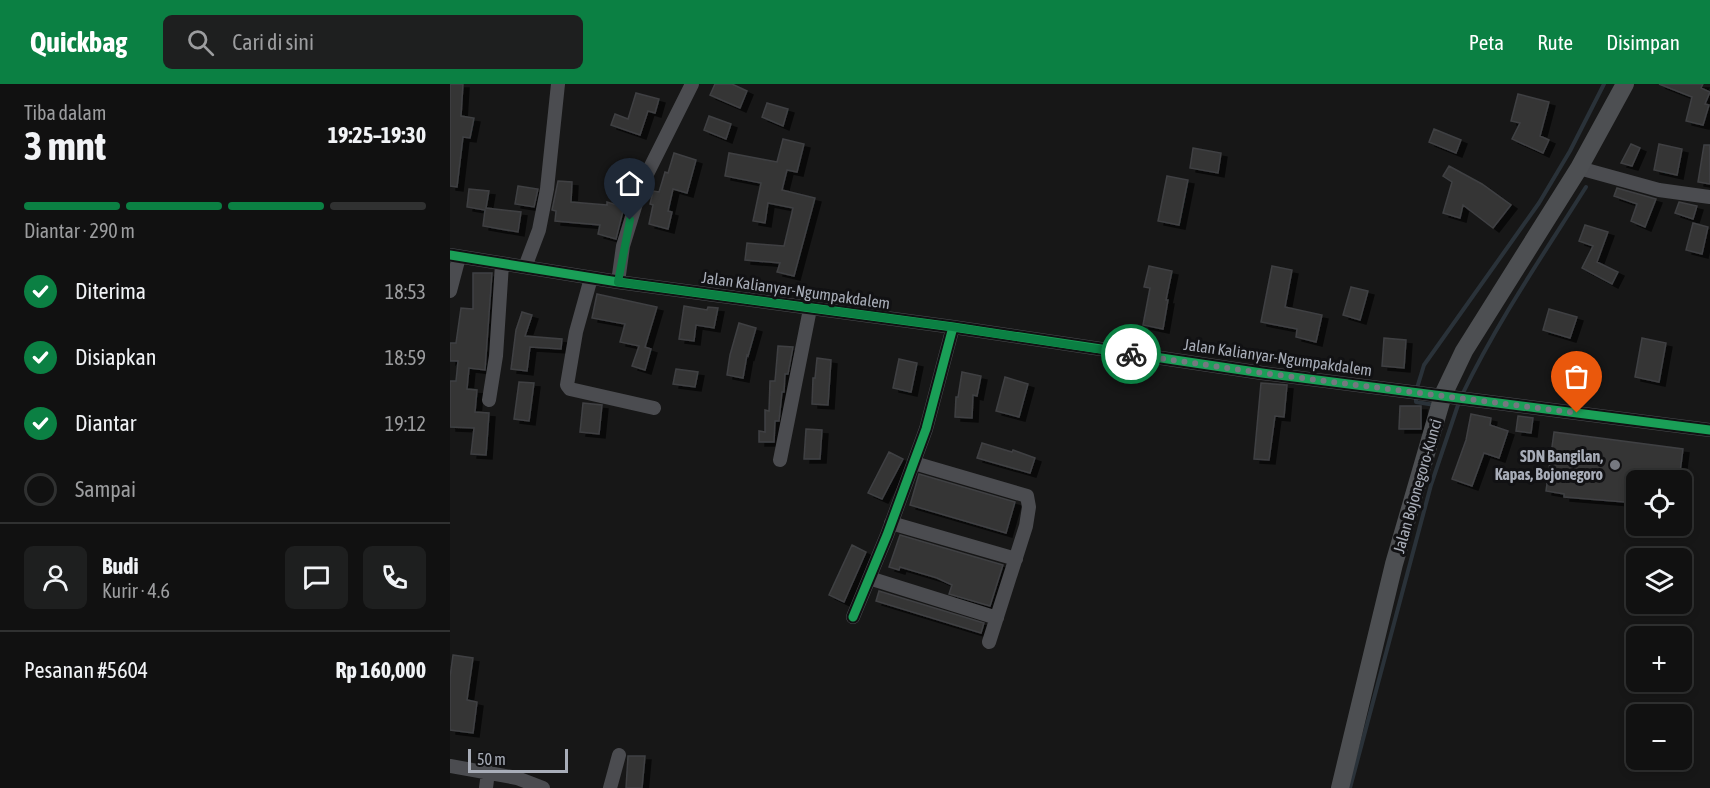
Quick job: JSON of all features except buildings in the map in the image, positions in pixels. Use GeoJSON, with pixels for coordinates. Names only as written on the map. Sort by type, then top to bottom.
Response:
{"type":"FeatureCollection","features":[{"type":"Feature","properties":{"kind":"main road","name":"Jalan Bojonegoro-Kunci"},"geometry":{"type":"LineString","coordinates":[[1340,788],[1394,564],[1474,334],[1579,168],[1625,84]]}},
{"type":"Feature","properties":{"kind":"street"},"geometry":{"type":"LineString","coordinates":[[525,267],[539,230],[547,189],[558,84]]}},
{"type":"Feature","properties":{"kind":"street"},"geometry":{"type":"LineString","coordinates":[[618,282],[626,238],[642,184],[692,84]]}},
{"type":"Feature","properties":{"kind":"street"},"geometry":{"type":"LineString","coordinates":[[1579,168],[1659,190],[1710,197]]}},
{"type":"Feature","properties":{"kind":"street"},"geometry":{"type":"LineString","coordinates":[[450,291],[454,256]]}},
{"type":"Feature","properties":{"kind":"street","name":"Jalan Kalianyar-Ngumpakdalem"},"geometry":{"type":"LineString","coordinates":[[454,256],[618,282],[953,327],[1262,373],[1423,393],[1449,401],[1710,430]]}},
{"type":"Feature","properties":{"kind":"street"},"geometry":{"type":"LineString","coordinates":[[489,400],[496,356],[502,264]]}},
{"type":"Feature","properties":{"kind":"street"},"geometry":{"type":"LineString","coordinates":[[591,278],[576,332],[567,385],[570,389],[654,408]]}},
{"type":"Feature","properties":{"kind":"street"},"geometry":{"type":"LineString","coordinates":[[780,460],[810,309]]}},
{"type":"Feature","properties":{"kind":"street"},"geometry":{"type":"LineString","coordinates":[[853,617],[926,429],[953,327]]}},
{"type":"Feature","properties":{"kind":"street"},"geometry":{"type":"LineString","coordinates":[[914,463],[1027,496],[1029,507],[1026,526],[989,642]]}},
{"type":"Feature","properties":{"kind":"street"},"geometry":{"type":"LineString","coordinates":[[891,523],[1016,559]]}},
{"type":"Feature","properties":{"kind":"street"},"geometry":{"type":"LineString","coordinates":[[869,578],[997,618]]}},
{"type":"Feature","properties":{"kind":"street"},"geometry":{"type":"LineString","coordinates":[[610,788],[619,754]]}},
{"type":"Feature","properties":{"kind":"street"},"geometry":{"type":"LineString","coordinates":[[450,766],[517,778],[543,788]]}},
{"type":"Feature","properties":{"kind":"street"},"geometry":{"type":"LineString","coordinates":[[486,788],[488,772]]}},
{"type":"Feature","properties":{"kind":"waterway"},"geometry":{"type":"LineString","coordinates":[[1417,388],[1424,365],[1539,203],[1570,151],[1604,84]]}},
{"type":"Feature","properties":{"kind":"waterway"},"geometry":{"type":"LineString","coordinates":[[1462,395],[1505,315],[1586,187]]}},
{"type":"Feature","properties":{"kind":"waterway"},"geometry":{"type":"LineString","coordinates":[[1416,396],[1416,402],[1435,405]]}},
{"type":"Feature","properties":{"kind":"waterway"},"geometry":{"type":"LineString","coordinates":[[1350,788],[1431,485],[1459,402]]}},
{"type":"Feature","properties":{"kind":"cycle path"},"geometry":{"type":"LineString","coordinates":[[450,255],[618,282],[953,327],[1262,373],[1710,430]]}},
{"type":"Feature","properties":{"kind":"cycle path"},"geometry":{"type":"LineString","coordinates":[[853,617],[887,535],[926,429],[953,327]]}},
{"type":"Feature","properties":{"kind":"way so far"},"geometry":{"type":"LineString","coordinates":[[1131,354],[1577,413]]}},
{"type":"Feature","properties":{"kind":"place","name":"SDN Bangilan, Kapas, Bojonegoro"},"geometry":{"type":"Point","coordinates":[1615,465]}},
{"type":"Feature","properties":{"kind":"route"},"geometry":{"type":"LineString","coordinates":[[630,220],[618,282],[953,327],[1131,354]]}}]}
